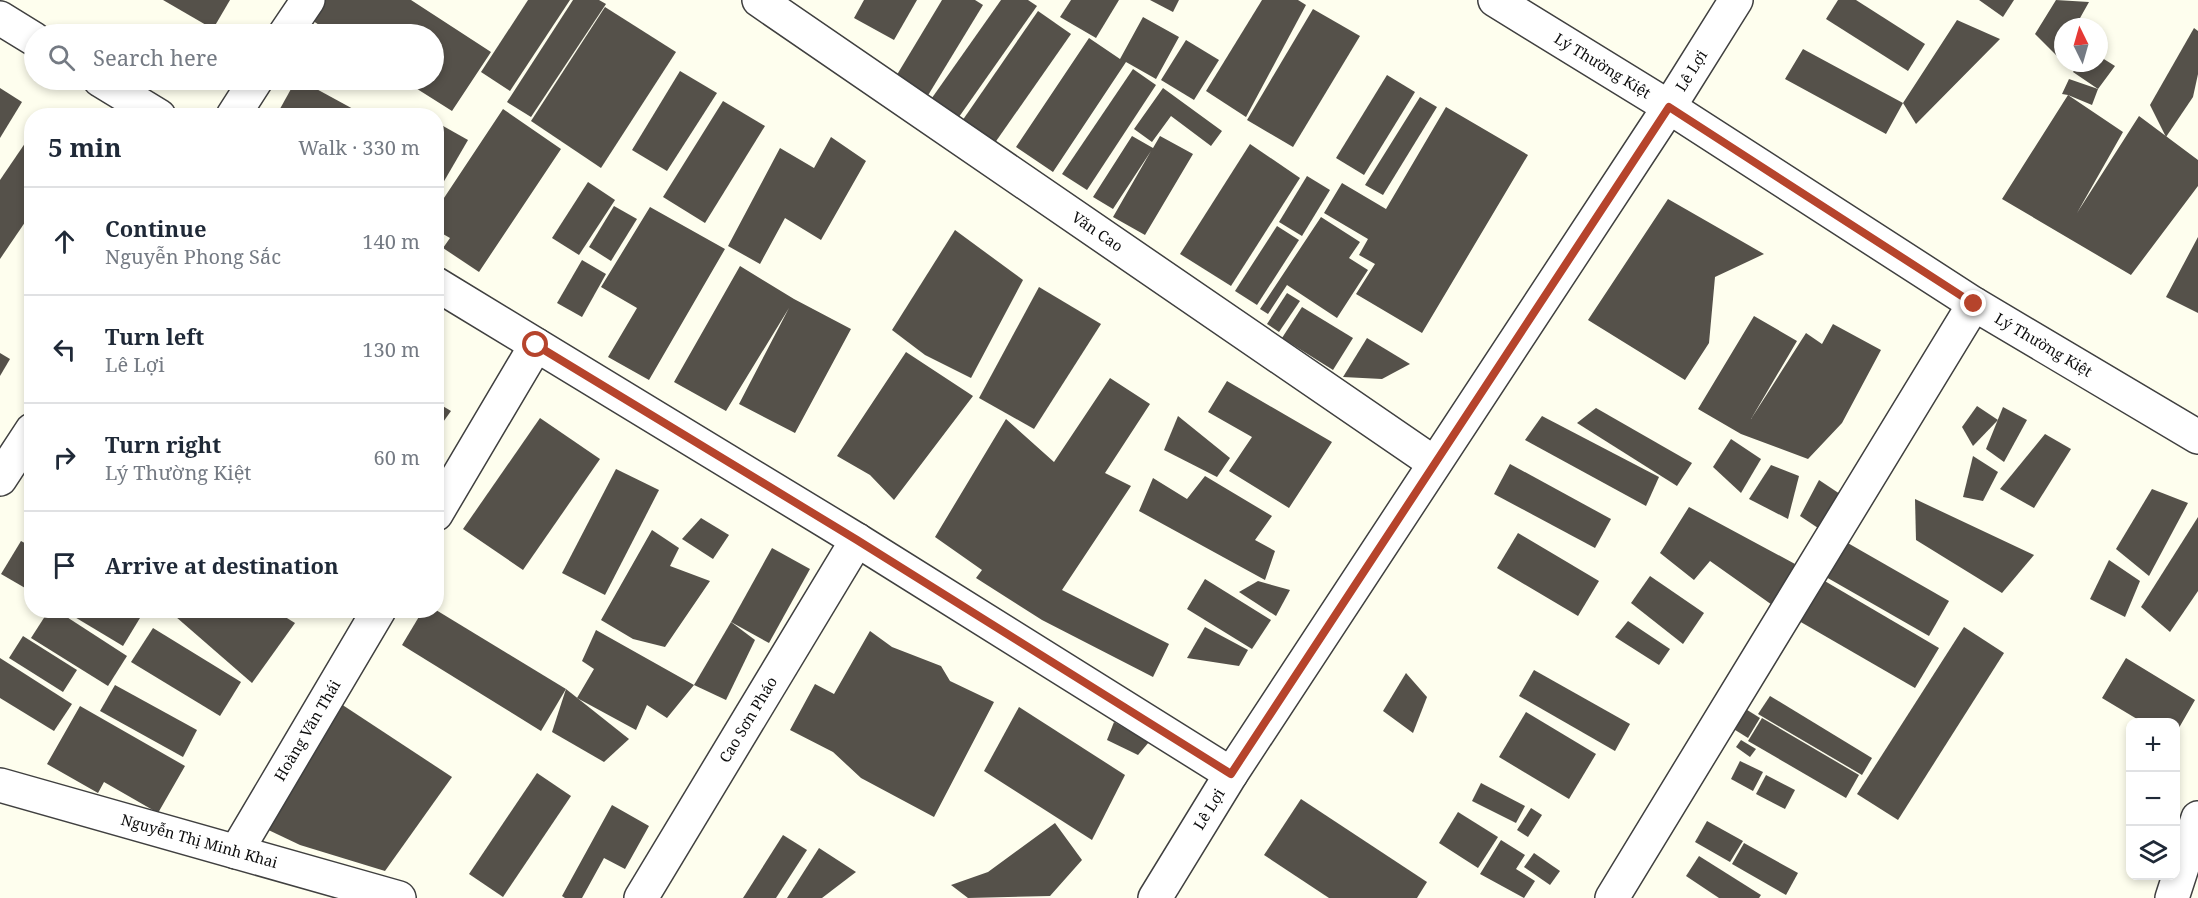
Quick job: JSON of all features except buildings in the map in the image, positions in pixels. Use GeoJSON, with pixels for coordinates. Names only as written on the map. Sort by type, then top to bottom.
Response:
{"type":"FeatureCollection","features":[{"type":"Feature","properties":{"kind":"street"},"geometry":{"type":"LineString","coordinates":[[292,24],[308,0]]}},
{"type":"Feature","properties":{"kind":"street","name":"Văn Cao"},"geometry":{"type":"LineString","coordinates":[[759,0],[1434,463]]}},
{"type":"Feature","properties":{"kind":"street","name":"Lý Thường Kiệt"},"geometry":{"type":"LineString","coordinates":[[1495,0],[1669,107],[1974,304],[2198,438]]}},
{"type":"Feature","properties":{"kind":"street","name":"Lê Lợi"},"geometry":{"type":"LineString","coordinates":[[1155,898],[1231,774],[1669,107],[1736,0]]}},
{"type":"Feature","properties":{"kind":"street"},"geometry":{"type":"LineString","coordinates":[[0,18],[24,33]]}},
{"type":"Feature","properties":{"kind":"street"},"geometry":{"type":"LineString","coordinates":[[116,90],[146,108]]}},
{"type":"Feature","properties":{"kind":"street"},"geometry":{"type":"LineString","coordinates":[[238,108],[250,90]]}},
{"type":"Feature","properties":{"kind":"street"},"geometry":{"type":"LineString","coordinates":[[444,289],[857,540],[1231,774]]}},
{"type":"Feature","properties":{"kind":"street"},"geometry":{"type":"LineString","coordinates":[[1612,898],[1974,304]]}},
{"type":"Feature","properties":{"kind":"street"},"geometry":{"type":"LineString","coordinates":[[444,500],[536,345]]}},
{"type":"Feature","properties":{"kind":"street"},"geometry":{"type":"LineString","coordinates":[[0,479],[24,442]]}},
{"type":"Feature","properties":{"kind":"street","name":"Cao Sơn Pháo"},"geometry":{"type":"LineString","coordinates":[[641,898],[857,540]]}},
{"type":"Feature","properties":{"kind":"street","name":"Hoàng Văn Thái"},"geometry":{"type":"LineString","coordinates":[[236,852],[374,618]]}},
{"type":"Feature","properties":{"kind":"street","name":"Nguyễn Thị Minh Khai"},"geometry":{"type":"LineString","coordinates":[[0,785],[399,898]]}},
{"type":"Feature","properties":{"kind":"street"},"geometry":{"type":"LineString","coordinates":[[2172,898],[2198,818]]}},
{"type":"Feature","properties":{"kind":"route"},"geometry":{"type":"LineString","coordinates":[[536,345],[857,540],[1231,774],[1669,107],[1974,304]]}}]}
